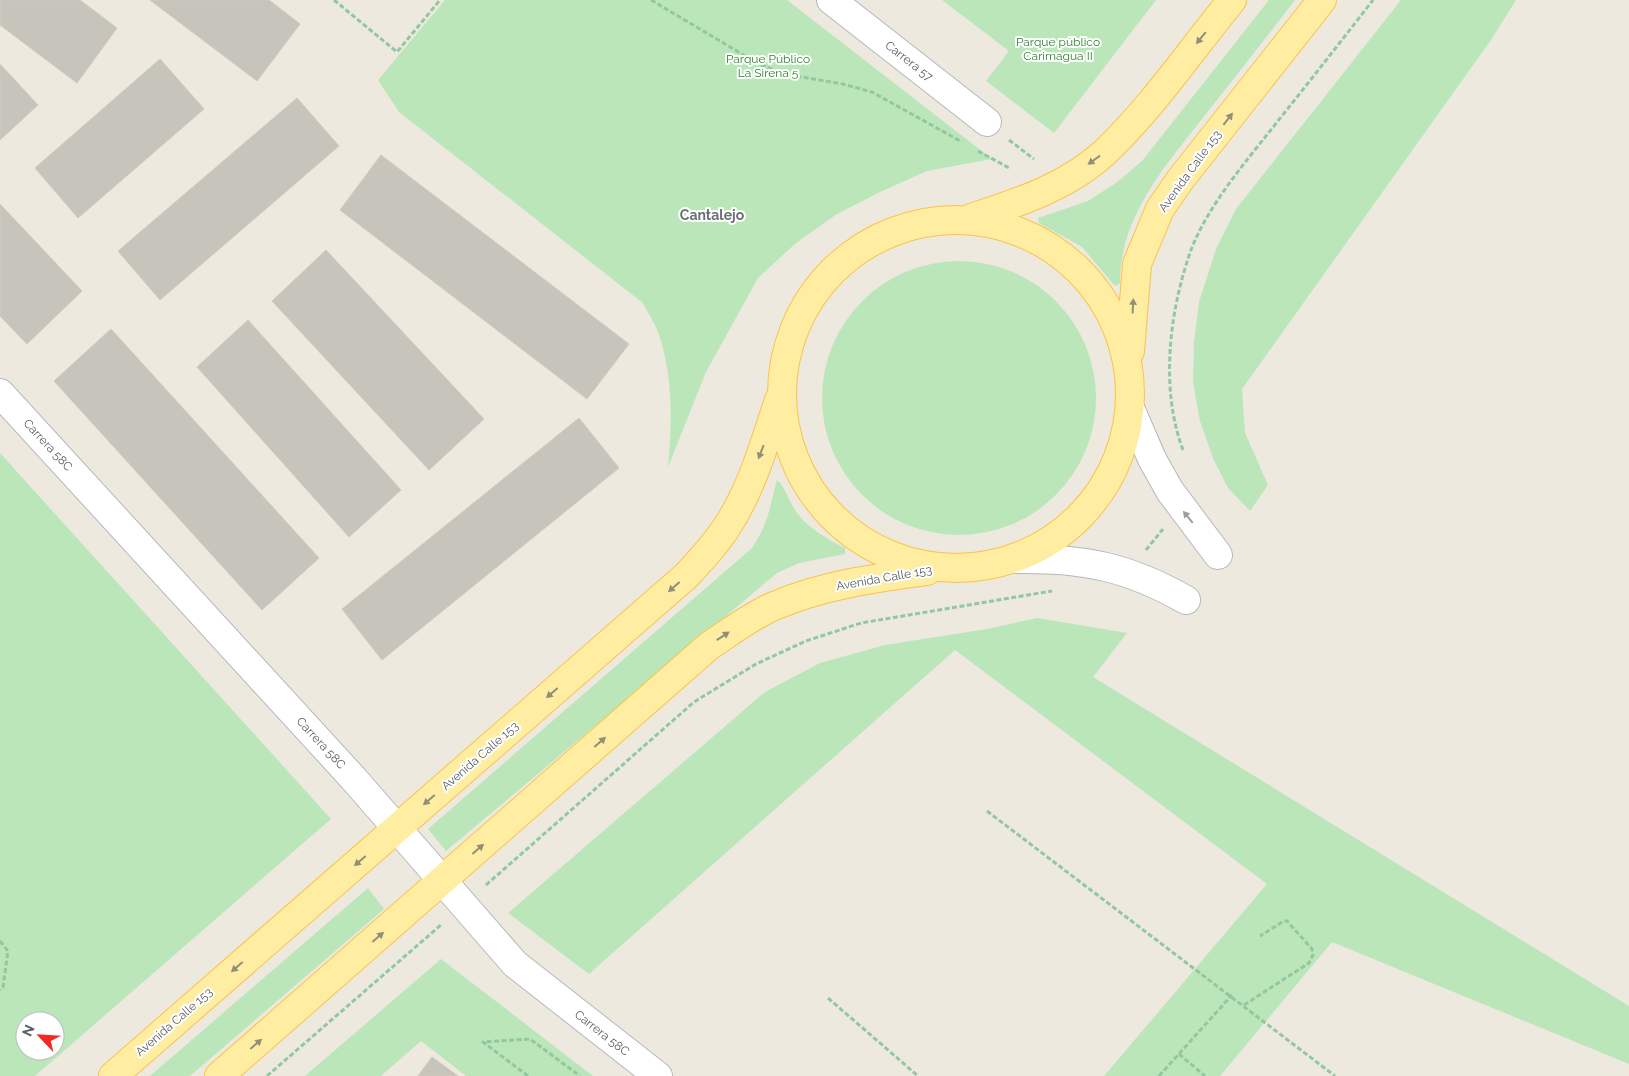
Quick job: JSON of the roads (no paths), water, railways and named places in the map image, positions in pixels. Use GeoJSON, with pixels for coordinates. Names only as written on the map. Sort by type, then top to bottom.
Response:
{"type":"FeatureCollection","features":[{"type":"Feature","properties":{"kind":"main road"},"geometry":{"type":"LineString","coordinates":[[968,219],[1015,204],[1050,188],[1103,153],[1141,113],[1232,0]]}},
{"type":"Feature","properties":{"kind":"main road","name":"Avenida Calle 153"},"geometry":{"type":"LineString","coordinates":[[1129,372],[1137,264],[1160,209],[1180,180],[1322,0]]}},
{"type":"Feature","properties":{"kind":"main road"},"geometry":{"type":"LineString","coordinates":[[968,219],[995,223],[1024,232],[1051,247],[1075,266],[1096,288],[1111,314],[1123,342],[1129,372],[1130,408],[1122,446],[1106,482],[1082,514],[1052,540],[1017,559],[981,567],[946,568],[908,562],[872,547],[841,526],[815,498],[796,464],[785,427],[782,389],[785,361],[792,334],[804,308],[820,285],[839,265],[878,239],[912,224],[968,219]]}},
{"type":"Feature","properties":{"kind":"main road","name":"Avenida Calle 153"},"geometry":{"type":"LineString","coordinates":[[113,1076],[686,576],[708,552],[729,524],[762,452],[782,389]]}},
{"type":"Feature","properties":{"kind":"main road","name":"Avenida Calle 153"},"geometry":{"type":"LineString","coordinates":[[219,1076],[709,646],[750,619],[774,606],[827,588],[860,580],[946,568]]}},
{"type":"Feature","properties":{"kind":"street","name":"Carrera 57"},"geometry":{"type":"LineString","coordinates":[[831,0],[987,122]]}},
{"type":"Feature","properties":{"kind":"street","name":"Carrera 58C"},"geometry":{"type":"LineString","coordinates":[[0,393],[353,778],[515,964],[658,1076]]}},
{"type":"Feature","properties":{"kind":"street"},"geometry":{"type":"LineString","coordinates":[[1130,408],[1152,459],[1170,491],[1218,555]]}},
{"type":"Feature","properties":{"kind":"street"},"geometry":{"type":"LineString","coordinates":[[1017,559],[1054,558],[1092,562],[1128,572],[1158,584],[1186,600]]}},
{"type":"Feature","properties":{"kind":"district","name":"Cantalejo"},"geometry":{"type":"Point","coordinates":[712,215]}},
{"type":"Feature","properties":{"kind":"park label","name":"Parque público Carimagua II"},"geometry":{"type":"Point","coordinates":[1058,49]}},
{"type":"Feature","properties":{"kind":"park label","name":"Parque Público La Sirena 5"},"geometry":{"type":"Point","coordinates":[768,66]}}]}
